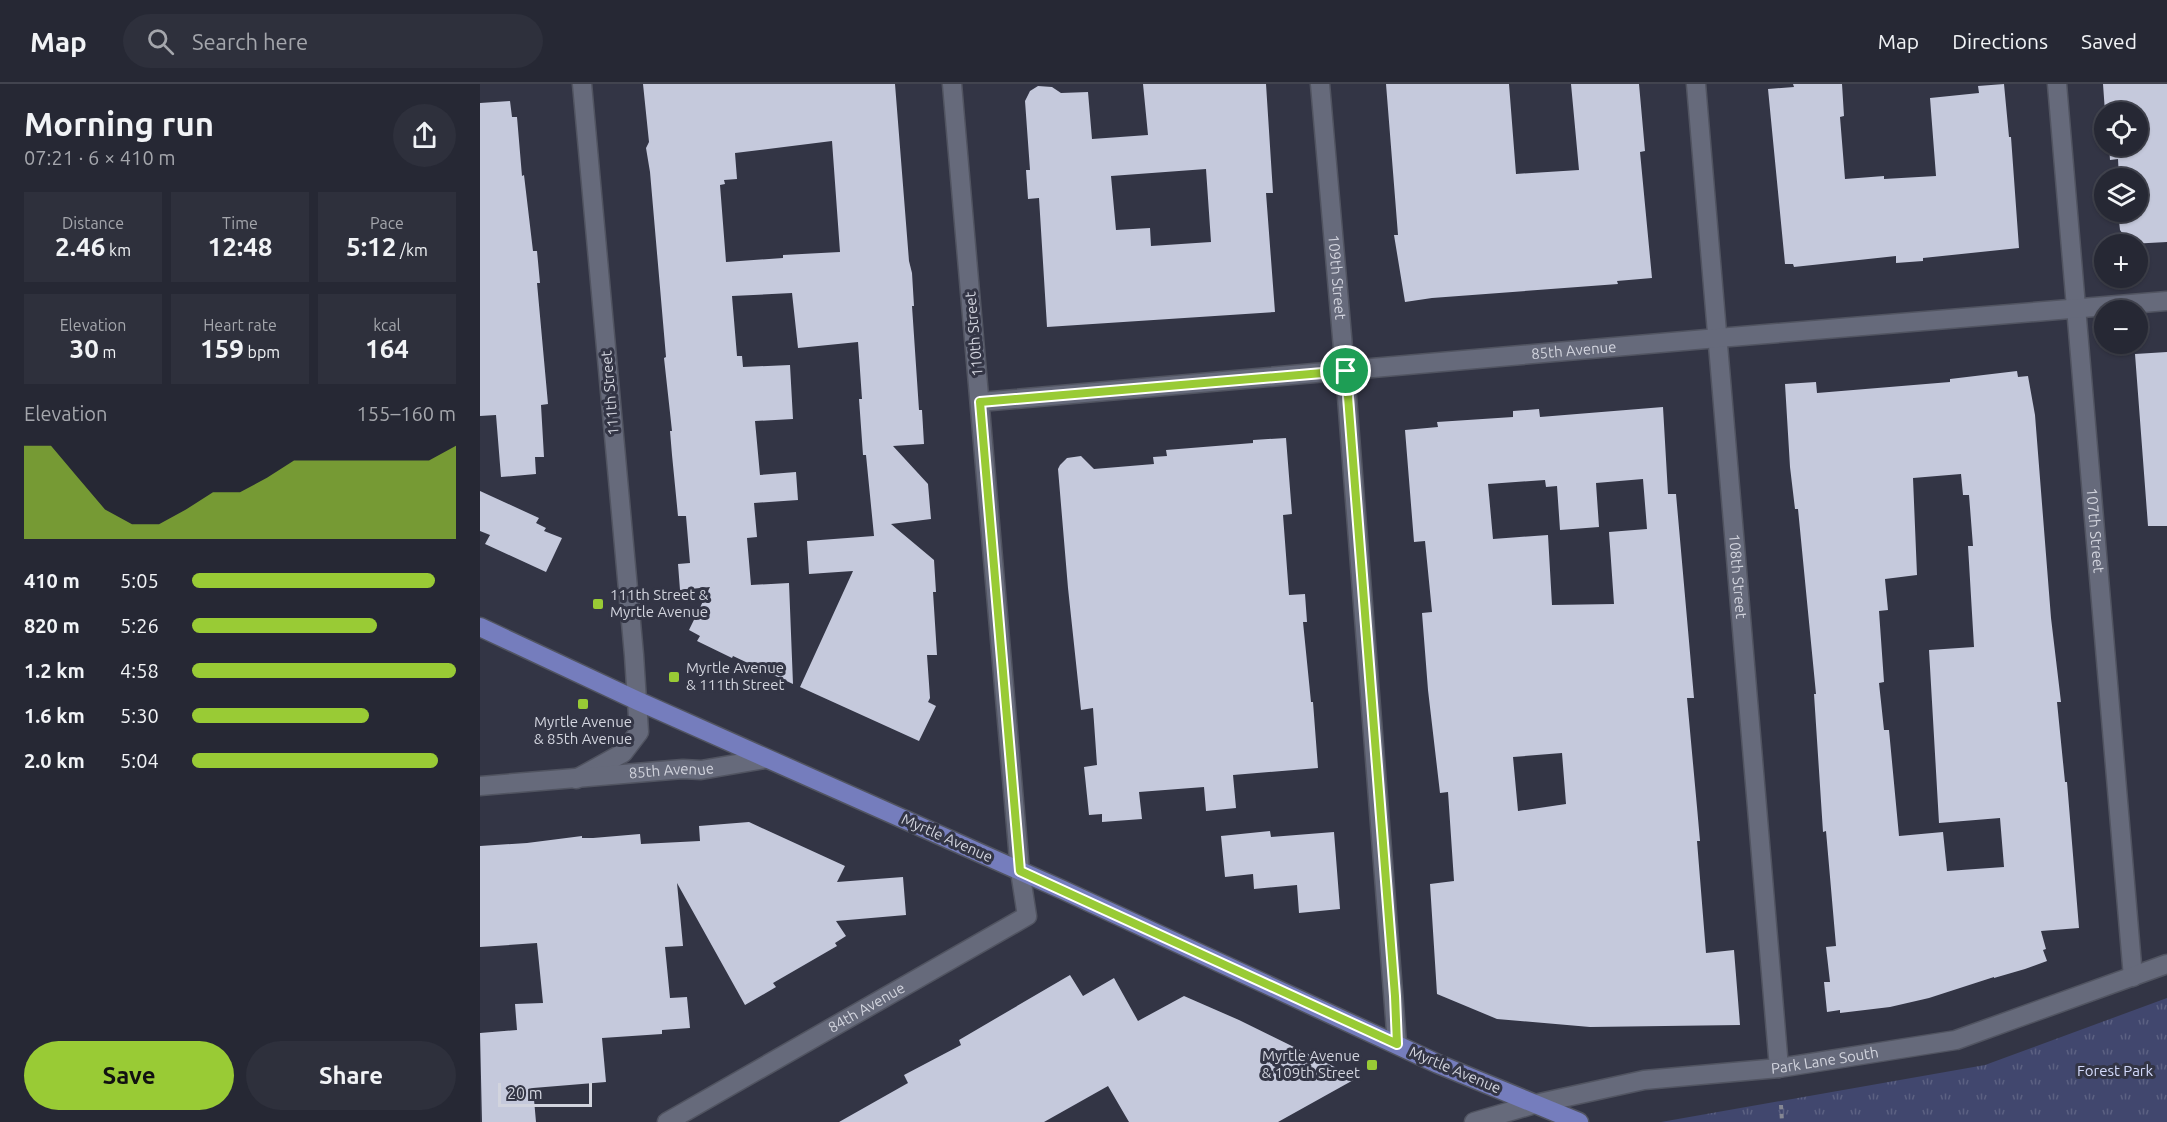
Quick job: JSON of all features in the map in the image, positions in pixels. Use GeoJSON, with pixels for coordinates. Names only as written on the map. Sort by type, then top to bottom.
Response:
{"type":"FeatureCollection","features":[{"type":"Feature","properties":{"kind":"main road","name":"Myrtle Avenue"},"geometry":{"type":"LineString","coordinates":[[480,627],[765,759],[1020,871],[1438,1064],[1579,1122]]}},
{"type":"Feature","properties":{"kind":"street","name":"111th Street"},"geometry":{"type":"LineString","coordinates":[[582,84],[638,701]]}},
{"type":"Feature","properties":{"kind":"street","name":"110th Street"},"geometry":{"type":"LineString","coordinates":[[952,84],[1020,871]]}},
{"type":"Feature","properties":{"kind":"street","name":"109th Street"},"geometry":{"type":"LineString","coordinates":[[1320,84],[1346,371],[1397,1044]]}},
{"type":"Feature","properties":{"kind":"street","name":"108th Street"},"geometry":{"type":"LineString","coordinates":[[1696,84],[1779,1068]]}},
{"type":"Feature","properties":{"kind":"street","name":"107th Street"},"geometry":{"type":"LineString","coordinates":[[2057,84],[2133,977]]}},
{"type":"Feature","properties":{"kind":"street","name":"85th Avenue"},"geometry":{"type":"LineString","coordinates":[[980,402],[2167,301]]}},
{"type":"Feature","properties":{"kind":"street","name":"85th Avenue"},"geometry":{"type":"LineString","coordinates":[[576,779],[623,753],[639,732],[638,701]]}},
{"type":"Feature","properties":{"kind":"street","name":"85th Avenue"},"geometry":{"type":"LineString","coordinates":[[480,786],[683,769],[701,770],[765,759]]}},
{"type":"Feature","properties":{"kind":"street","name":"84th Avenue"},"geometry":{"type":"LineString","coordinates":[[667,1122],[1028,916],[1020,871]]}},
{"type":"Feature","properties":{"kind":"street","name":"Park Lane South"},"geometry":{"type":"LineString","coordinates":[[1474,1122],[1535,1104],[1644,1080],[1779,1068],[1956,1040],[2167,964]]}},
{"type":"Feature","properties":{"kind":"path"},"geometry":{"type":"LineString","coordinates":[[1781,1105],[1782,1122]]}},
{"type":"Feature","properties":{"kind":"green space","name":"Forest Park"},"geometry":{"type":"Polygon","coordinates":[[[2167,998],[2167,1122],[1661,1122],[1985,1065],[2167,998]]]}},
{"type":"Feature","properties":{"kind":"building"},"geometry":{"type":"Polygon","coordinates":[[[643,84],[895,84],[909,261],[912,273],[919,410],[922,410],[924,444],[893,446],[928,484],[931,519],[891,524],[934,560],[936,592],[933,592],[937,655],[927,655],[930,698],[928,702],[936,706],[919,741],[800,687],[853,571],[809,574],[807,541],[874,536],[866,455],[863,455],[858,342],[798,348],[792,293],[732,296],[737,356],[742,356],[743,367],[790,365],[793,419],[755,421],[760,475],[796,472],[798,500],[754,503],[757,537],[747,538],[751,585],[789,583],[793,684],[697,641],[700,636],[689,630],[710,587],[680,590],[678,564],[690,563],[686,516],[678,516],[672,455],[670,431],[672,431],[664,358],[666,357],[646,148],[649,142],[643,84]],[[832,141],[735,153],[737,179],[724,180],[725,184],[720,185],[726,262],[783,258],[783,255],[840,252],[832,141]]]}},
{"type":"Feature","properties":{"kind":"building"},"geometry":{"type":"Polygon","coordinates":[[[1143,84],[1266,84],[1273,193],[1266,193],[1275,312],[1047,327],[1039,198],[1028,199],[1026,170],[1030,170],[1025,101],[1030,91],[1038,86],[1052,87],[1061,93],[1088,92],[1092,139],[1148,135],[1143,84]],[[1206,169],[1111,176],[1116,230],[1150,228],[1151,246],[1211,242],[1206,169]]]}},
{"type":"Feature","properties":{"kind":"building"},"geometry":{"type":"Polygon","coordinates":[[[1386,84],[1509,84],[1516,174],[1579,170],[1571,84],[1639,84],[1645,151],[1640,152],[1652,278],[1617,281],[1618,284],[1405,302],[1394,235],[1398,235],[1386,84]]]}},
{"type":"Feature","properties":{"kind":"building"},"geometry":{"type":"Polygon","coordinates":[[[1793,84],[1842,84],[1844,116],[1840,117],[1845,179],[1884,176],[1884,179],[1936,176],[1930,98],[1979,93],[1978,86],[2004,84],[2009,137],[2011,137],[2019,248],[1896,263],[1896,256],[1794,267],[1793,264],[1785,264],[1768,89],[1794,87],[1793,84]]]}},
{"type":"Feature","properties":{"kind":"building"},"geometry":{"type":"Polygon","coordinates":[[[2103,84],[2167,84],[2167,242],[2148,243],[2148,234],[2123,234],[2120,230],[2119,222],[2148,222],[2148,168],[2118,168],[2118,159],[2110,160],[2110,156],[2148,156],[2148,102],[2104,102],[2103,84]]]}},
{"type":"Feature","properties":{"kind":"building"},"geometry":{"type":"Polygon","coordinates":[[[510,101],[512,117],[517,117],[522,176],[524,175],[533,251],[537,251],[540,283],[537,283],[548,404],[541,405],[544,457],[535,457],[536,474],[501,477],[496,415],[480,416],[480,103],[510,101]]]}},
{"type":"Feature","properties":{"kind":"building"},"geometry":{"type":"Polygon","coordinates":[[[2167,352],[2167,526],[2148,526],[2135,354],[2167,352]]]}},
{"type":"Feature","properties":{"kind":"building"},"geometry":{"type":"Polygon","coordinates":[[[2017,371],[2018,377],[2028,376],[2035,415],[2051,618],[2061,702],[2057,702],[2065,782],[2067,782],[2079,928],[2041,931],[2047,961],[2025,969],[1929,998],[1890,1007],[1840,1013],[1840,1010],[1827,1012],[1824,982],[1830,982],[1826,947],[1836,946],[1826,831],[1823,832],[1814,694],[1816,694],[1798,509],[1795,509],[1790,467],[1785,384],[1816,382],[1817,393],[1950,382],[1950,379],[2017,371]],[[1961,474],[1913,478],[1917,575],[1885,579],[1888,610],[1879,611],[1884,682],[1879,683],[1884,730],[1889,730],[1899,836],[1943,832],[1947,871],[2004,867],[2000,818],[1939,823],[1929,650],[1974,647],[1968,546],[1973,546],[1969,495],[1963,495],[1961,474]]]}},
{"type":"Feature","properties":{"kind":"building"},"geometry":{"type":"Polygon","coordinates":[[[1663,407],[1668,494],[1676,494],[1694,698],[1687,698],[1700,841],[1697,841],[1706,953],[1734,950],[1740,1025],[1590,1027],[1497,1019],[1437,994],[1430,884],[1454,881],[1448,792],[1440,793],[1428,690],[1422,613],[1432,612],[1425,541],[1414,542],[1405,430],[1438,427],[1437,422],[1513,417],[1513,411],[1539,409],[1540,417],[1663,407]],[[1643,479],[1596,483],[1599,527],[1560,530],[1557,486],[1546,487],[1545,480],[1488,484],[1493,539],[1548,535],[1552,605],[1614,604],[1609,532],[1647,529],[1643,479]],[[1562,753],[1513,757],[1518,811],[1566,804],[1562,753]]]}},
{"type":"Feature","properties":{"kind":"building"},"geometry":{"type":"Polygon","coordinates":[[[1286,438],[1292,514],[1283,515],[1289,595],[1305,594],[1307,622],[1303,622],[1318,768],[1233,775],[1236,808],[1206,811],[1204,787],[1139,792],[1142,819],[1102,822],[1102,814],[1089,815],[1084,767],[1097,765],[1093,708],[1081,710],[1058,469],[1067,458],[1081,456],[1094,469],[1154,464],[1153,457],[1167,456],[1166,450],[1286,438]]]}},
{"type":"Feature","properties":{"kind":"building"},"geometry":{"type":"Polygon","coordinates":[[[480,491],[539,518],[536,523],[546,528],[544,531],[562,538],[546,572],[485,544],[490,535],[480,531],[480,491]]]}},
{"type":"Feature","properties":{"kind":"building"},"geometry":{"type":"Polygon","coordinates":[[[749,822],[845,866],[837,882],[903,877],[906,915],[836,921],[846,936],[835,943],[837,946],[773,983],[776,987],[745,1005],[677,883],[683,946],[665,947],[670,998],[687,997],[690,1028],[662,1030],[662,1034],[602,1038],[606,1082],[533,1088],[536,1122],[482,1122],[480,1033],[517,1030],[515,1004],[543,1003],[537,943],[480,947],[480,846],[582,836],[582,838],[593,838],[640,834],[641,844],[700,841],[699,826],[749,822]]]}},
{"type":"Feature","properties":{"kind":"building"},"geometry":{"type":"Polygon","coordinates":[[[1270,831],[1271,837],[1334,832],[1340,909],[1299,913],[1297,885],[1254,889],[1253,874],[1225,877],[1221,836],[1270,831]]]}},
{"type":"Feature","properties":{"kind":"building"},"geometry":{"type":"Polygon","coordinates":[[[1070,975],[1083,996],[1114,978],[1138,1021],[1184,996],[1239,1020],[1357,1078],[1278,1122],[1129,1122],[1108,1086],[1044,1122],[839,1122],[908,1083],[904,1075],[961,1045],[959,1040],[1070,975]]]}},
{"type":"Feature","properties":{"kind":"place","name":"111th Street & Myrtle Avenue"},"geometry":{"type":"Point","coordinates":[598,604]}},
{"type":"Feature","properties":{"kind":"place","name":"Myrtle Avenue & 111th Street"},"geometry":{"type":"Point","coordinates":[674,677]}},
{"type":"Feature","properties":{"kind":"place","name":"Myrtle Avenue & 85th Avenue"},"geometry":{"type":"Point","coordinates":[583,704]}},
{"type":"Feature","properties":{"kind":"place","name":"Myrtle Avenue & 109th Street"},"geometry":{"type":"Point","coordinates":[1372,1065]}},
{"type":"Feature","properties":{"kind":"route"},"geometry":{"type":"LineString","coordinates":[[1346,371],[1397,1044],[1020,871],[980,402],[1346,371]]}}]}
